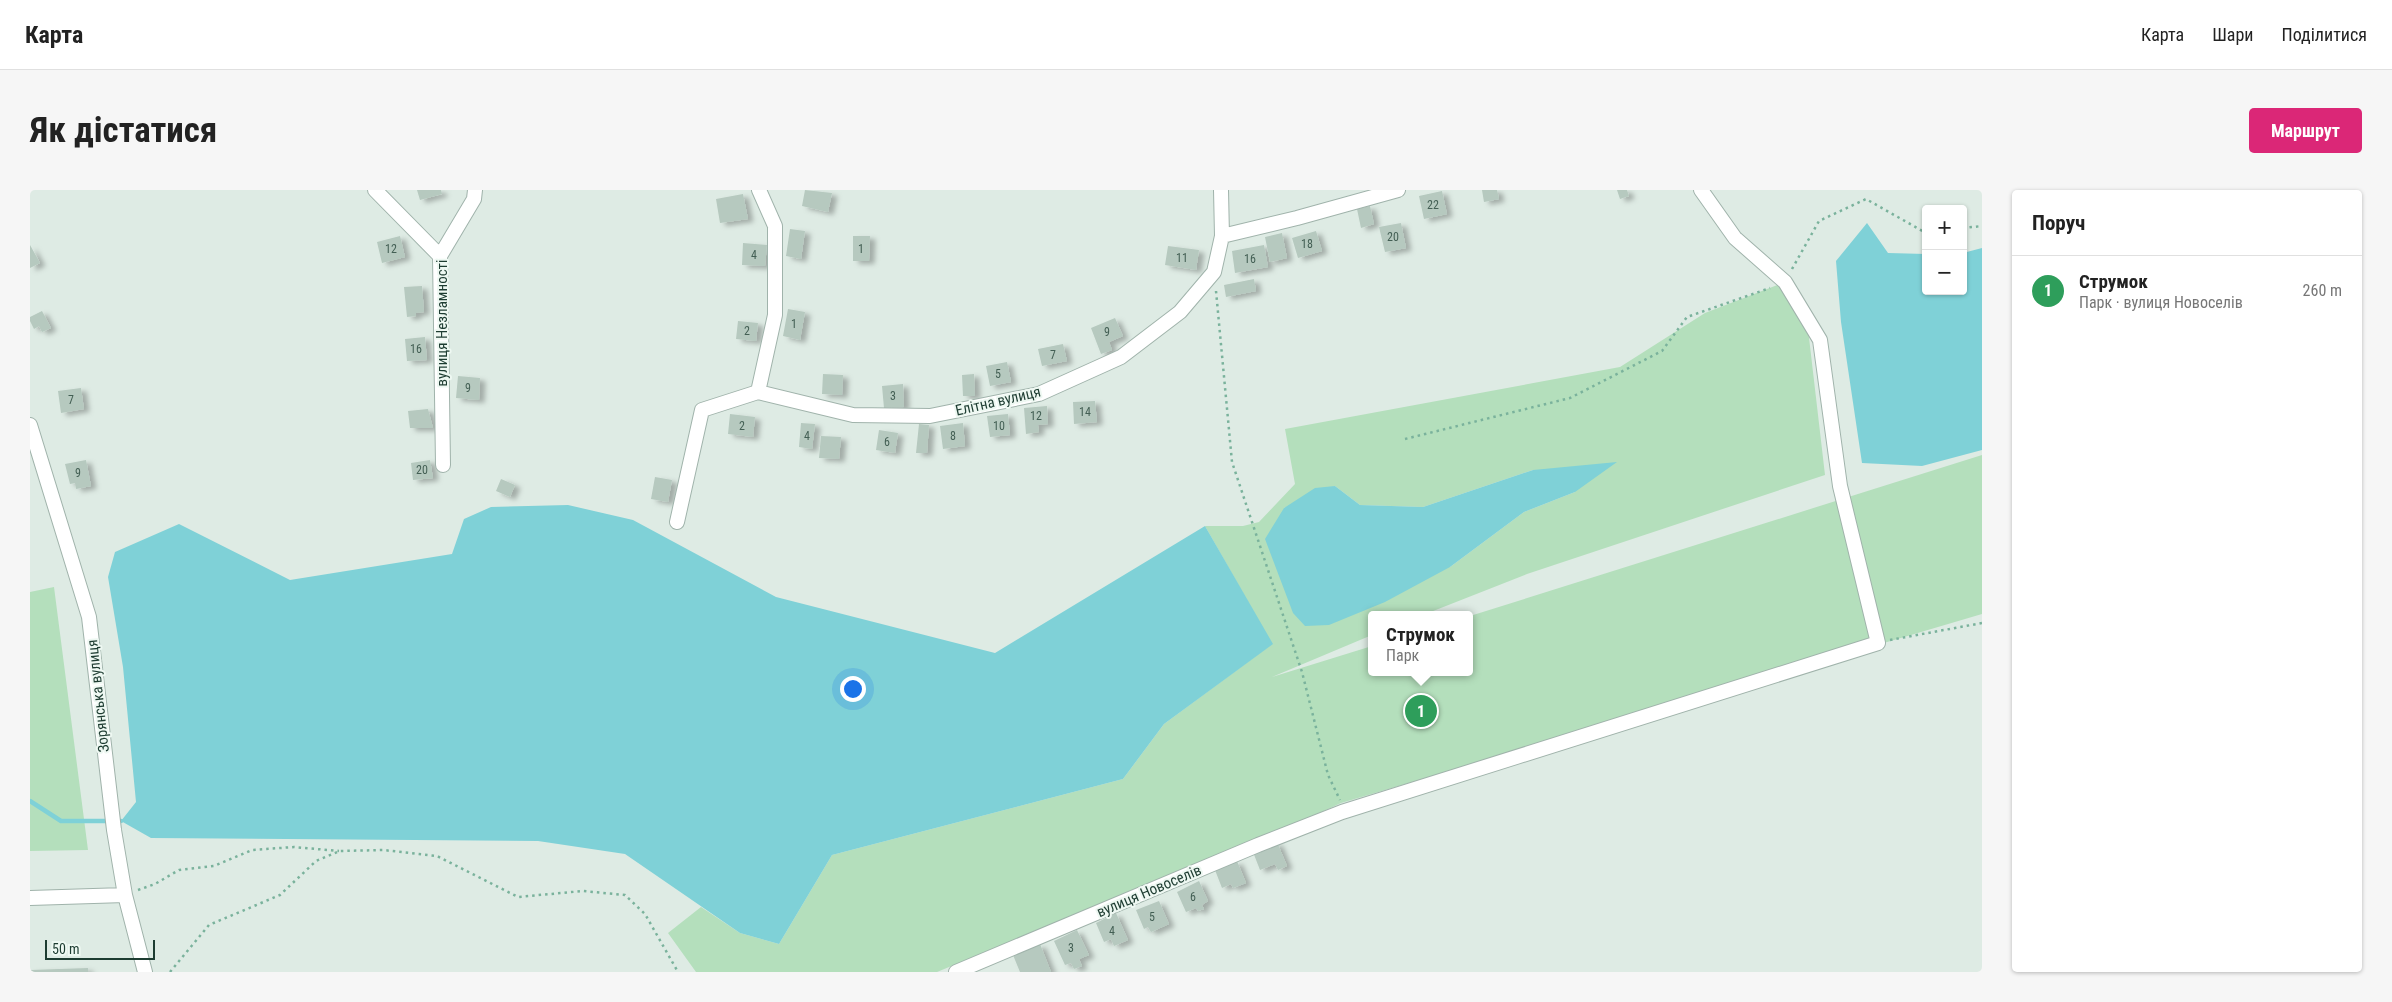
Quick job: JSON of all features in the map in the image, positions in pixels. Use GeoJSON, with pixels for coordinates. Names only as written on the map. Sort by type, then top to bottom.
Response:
{"type":"FeatureCollection","features":[{"type":"Feature","properties":{"kind":"street"},"geometry":{"type":"LineString","coordinates":[[375,190],[440,256]]}},
{"type":"Feature","properties":{"kind":"street","name":"вулиця Незламності"},"geometry":{"type":"LineString","coordinates":[[443,465],[440,256],[474,199],[475,190]]}},
{"type":"Feature","properties":{"kind":"street"},"geometry":{"type":"LineString","coordinates":[[677,522],[702,410],[758,392],[775,315],[774,226],[759,190]]}},
{"type":"Feature","properties":{"kind":"street","name":"Елітна вулиця"},"geometry":{"type":"LineString","coordinates":[[758,392],[853,415],[930,416],[1039,394],[1121,357],[1180,312],[1214,272],[1222,236],[1221,190]]}},
{"type":"Feature","properties":{"kind":"street"},"geometry":{"type":"LineString","coordinates":[[1222,236],[1297,218],[1398,190]]}},
{"type":"Feature","properties":{"kind":"street"},"geometry":{"type":"LineString","coordinates":[[1701,190],[1735,238],[1785,282],[1820,340],[1840,486],[1878,643]]}},
{"type":"Feature","properties":{"kind":"street","name":"Зорянська вулиця"},"geometry":{"type":"LineString","coordinates":[[30,425],[89,616],[114,830],[125,895],[145,972]]}},
{"type":"Feature","properties":{"kind":"street","name":"вулиця Новоселів"},"geometry":{"type":"LineString","coordinates":[[956,972],[1249,848],[1342,812],[1878,643]]}},
{"type":"Feature","properties":{"kind":"street"},"geometry":{"type":"LineString","coordinates":[[30,898],[125,895]]}},
{"type":"Feature","properties":{"kind":"path"},"geometry":{"type":"LineString","coordinates":[[1405,438],[1570,398],[1662,352],[1687,317],[1734,302],[1785,282],[1819,221],[1866,199],[1922,231]]}},
{"type":"Feature","properties":{"kind":"path"},"geometry":{"type":"LineString","coordinates":[[1967,228],[1982,226]]}},
{"type":"Feature","properties":{"kind":"path"},"geometry":{"type":"LineString","coordinates":[[1214,272],[1232,462],[1302,672],[1328,775],[1341,802],[1342,812]]}},
{"type":"Feature","properties":{"kind":"path"},"geometry":{"type":"LineString","coordinates":[[1878,643],[1982,622]]}},
{"type":"Feature","properties":{"kind":"path"},"geometry":{"type":"LineString","coordinates":[[125,895],[155,884],[180,870],[214,866],[252,850],[294,847],[340,851],[383,850],[437,856],[518,897],[583,891],[625,895],[645,914],[678,972]]}},
{"type":"Feature","properties":{"kind":"path"},"geometry":{"type":"LineString","coordinates":[[170,972],[209,925],[280,895],[316,862],[340,851]]}},
{"type":"Feature","properties":{"kind":"green space"},"geometry":{"type":"Polygon","coordinates":[[[1785,282],[1808,329],[1825,475],[1527,574],[1433,611],[1368,611],[1368,637],[1272,677],[1368,647],[1368,676],[1473,676],[1473,615],[1982,455],[1982,614],[1341,803],[1300,822],[937,972],[696,972],[668,933],[701,907],[740,933],[779,944],[832,855],[1123,779],[1164,724],[1272,644],[1205,526],[1243,526],[1259,522],[1295,484],[1285,429],[1620,367],[1705,313],[1785,282]],[[1533,470],[1423,507],[1360,505],[1335,486],[1284,508],[1450,567],[1524,512],[1575,492],[1533,470]]]}},
{"type":"Feature","properties":{"kind":"green space"},"geometry":{"type":"Polygon","coordinates":[[[54,587],[88,850],[30,851],[30,592],[54,587]]]}},
{"type":"Feature","properties":{"kind":"water"},"geometry":{"type":"Polygon","coordinates":[[[1867,223],[1888,253],[1922,254],[1922,295],[1967,295],[1967,252],[1982,248],[1982,450],[1922,466],[1862,463],[1841,322],[1836,261],[1867,223]]]}},
{"type":"Feature","properties":{"kind":"water"},"geometry":{"type":"Polygon","coordinates":[[[1617,462],[1575,492],[1524,512],[1450,567],[1385,602],[1329,625],[1305,626],[1293,613],[1265,539],[1284,508],[1315,488],[1335,486],[1360,505],[1423,507],[1533,470],[1617,462]]]}},
{"type":"Feature","properties":{"kind":"water"},"geometry":{"type":"Polygon","coordinates":[[[568,505],[633,520],[776,597],[995,653],[1205,526],[1273,644],[1164,724],[1123,779],[832,855],[779,944],[740,933],[625,854],[538,841],[151,838],[121,821],[136,802],[123,667],[108,577],[115,552],[179,524],[290,580],[452,554],[464,519],[491,507],[568,505]]]}},
{"type":"Feature","properties":{"kind":"building"},"geometry":{"type":"Polygon","coordinates":[[[417,190],[441,190],[442,194],[420,200],[417,190]]]}},
{"type":"Feature","properties":{"kind":"building"},"geometry":{"type":"Polygon","coordinates":[[[805,190],[832,193],[828,212],[802,206],[805,190]]]}},
{"type":"Feature","properties":{"kind":"building"},"geometry":{"type":"Polygon","coordinates":[[[1482,190],[1497,190],[1499,199],[1484,202],[1482,190]]]}},
{"type":"Feature","properties":{"kind":"building"},"geometry":{"type":"Polygon","coordinates":[[[1617,190],[1627,190],[1629,196],[1620,199],[1617,190]]]}},
{"type":"Feature","properties":{"kind":"building"},"geometry":{"type":"Polygon","coordinates":[[[1442,191],[1447,214],[1424,219],[1419,196],[1442,191]]]}},
{"type":"Feature","properties":{"kind":"building"},"geometry":{"type":"Polygon","coordinates":[[[743,194],[748,219],[720,223],[716,199],[743,194]]]}},
{"type":"Feature","properties":{"kind":"building"},"geometry":{"type":"Polygon","coordinates":[[[1370,206],[1374,224],[1361,228],[1357,209],[1370,206]]]}},
{"type":"Feature","properties":{"kind":"building"},"geometry":{"type":"Polygon","coordinates":[[[1401,223],[1406,248],[1385,252],[1379,227],[1401,223]]]}},
{"type":"Feature","properties":{"kind":"building"},"geometry":{"type":"Polygon","coordinates":[[[790,229],[805,231],[801,259],[786,256],[790,229]]]}},
{"type":"Feature","properties":{"kind":"building"},"geometry":{"type":"Polygon","coordinates":[[[1316,231],[1322,251],[1298,258],[1292,238],[1316,231]]]}},
{"type":"Feature","properties":{"kind":"building"},"geometry":{"type":"Polygon","coordinates":[[[1282,233],[1287,258],[1270,262],[1265,237],[1282,233]]]}},
{"type":"Feature","properties":{"kind":"building"},"geometry":{"type":"Polygon","coordinates":[[[400,236],[405,257],[382,263],[377,242],[400,236]]]}},
{"type":"Feature","properties":{"kind":"building"},"geometry":{"type":"Polygon","coordinates":[[[853,236],[870,236],[869,261],[853,261],[853,236]]]}},
{"type":"Feature","properties":{"kind":"building"},"geometry":{"type":"Polygon","coordinates":[[[743,243],[767,245],[765,266],[742,265],[743,243]]]}},
{"type":"Feature","properties":{"kind":"building"},"geometry":{"type":"Polygon","coordinates":[[[30,245],[40,263],[30,268],[30,245]]]}},
{"type":"Feature","properties":{"kind":"building"},"geometry":{"type":"Polygon","coordinates":[[[1264,245],[1268,267],[1235,273],[1232,251],[1264,245]]]}},
{"type":"Feature","properties":{"kind":"building"},"geometry":{"type":"Polygon","coordinates":[[[1168,246],[1199,250],[1196,270],[1165,265],[1168,246]]]}},
{"type":"Feature","properties":{"kind":"building"},"geometry":{"type":"Polygon","coordinates":[[[1254,279],[1256,291],[1226,297],[1224,285],[1254,279]]]}},
{"type":"Feature","properties":{"kind":"building"},"geometry":{"type":"Polygon","coordinates":[[[422,286],[424,312],[416,313],[416,316],[407,317],[404,287],[422,286]]]}},
{"type":"Feature","properties":{"kind":"building"},"geometry":{"type":"Polygon","coordinates":[[[788,309],[805,312],[800,340],[783,336],[788,309]]]}},
{"type":"Feature","properties":{"kind":"building"},"geometry":{"type":"Polygon","coordinates":[[[42,311],[51,328],[42,332],[39,326],[34,329],[30,317],[42,311]]]}},
{"type":"Feature","properties":{"kind":"building"},"geometry":{"type":"Polygon","coordinates":[[[1115,318],[1123,336],[1109,342],[1112,350],[1101,354],[1091,328],[1115,318]]]}},
{"type":"Feature","properties":{"kind":"building"},"geometry":{"type":"Polygon","coordinates":[[[738,321],[758,323],[756,341],[736,339],[738,321]]]}},
{"type":"Feature","properties":{"kind":"building"},"geometry":{"type":"Polygon","coordinates":[[[425,337],[427,360],[407,361],[405,339],[425,337]]]}},
{"type":"Feature","properties":{"kind":"building"},"geometry":{"type":"Polygon","coordinates":[[[1063,344],[1067,361],[1042,366],[1038,349],[1063,344]]]}},
{"type":"Feature","properties":{"kind":"building"},"geometry":{"type":"Polygon","coordinates":[[[1007,362],[1011,382],[990,386],[986,366],[1007,362]]]}},
{"type":"Feature","properties":{"kind":"building"},"geometry":{"type":"Polygon","coordinates":[[[823,374],[843,375],[842,395],[822,394],[823,374]]]}},
{"type":"Feature","properties":{"kind":"building"},"geometry":{"type":"Polygon","coordinates":[[[974,374],[975,396],[963,396],[962,375],[974,374]]]}},
{"type":"Feature","properties":{"kind":"building"},"geometry":{"type":"Polygon","coordinates":[[[458,376],[480,378],[479,400],[456,398],[458,376]]]}},
{"type":"Feature","properties":{"kind":"building"},"geometry":{"type":"Polygon","coordinates":[[[903,384],[904,407],[884,408],[882,386],[903,384]]]}},
{"type":"Feature","properties":{"kind":"building"},"geometry":{"type":"Polygon","coordinates":[[[81,388],[84,409],[61,413],[58,391],[81,388]]]}},
{"type":"Feature","properties":{"kind":"building"},"geometry":{"type":"Polygon","coordinates":[[[1095,401],[1097,422],[1074,424],[1073,402],[1095,401]]]}},
{"type":"Feature","properties":{"kind":"building"},"geometry":{"type":"Polygon","coordinates":[[[1047,406],[1048,424],[1038,425],[1039,432],[1026,434],[1024,408],[1047,406]]]}},
{"type":"Feature","properties":{"kind":"building"},"geometry":{"type":"Polygon","coordinates":[[[428,409],[433,428],[410,428],[408,411],[428,409]]]}},
{"type":"Feature","properties":{"kind":"building"},"geometry":{"type":"Polygon","coordinates":[[[730,414],[755,417],[753,437],[728,434],[730,414]]]}},
{"type":"Feature","properties":{"kind":"building"},"geometry":{"type":"Polygon","coordinates":[[[1008,414],[1010,435],[990,437],[987,416],[1008,414]]]}},
{"type":"Feature","properties":{"kind":"building"},"geometry":{"type":"Polygon","coordinates":[[[801,423],[815,424],[812,449],[799,447],[801,423]]]}},
{"type":"Feature","properties":{"kind":"building"},"geometry":{"type":"Polygon","coordinates":[[[963,423],[965,446],[943,449],[940,426],[963,423]]]}},
{"type":"Feature","properties":{"kind":"building"},"geometry":{"type":"Polygon","coordinates":[[[919,424],[929,425],[927,453],[916,453],[919,424]]]}},
{"type":"Feature","properties":{"kind":"building"},"geometry":{"type":"Polygon","coordinates":[[[879,430],[898,433],[895,453],[876,450],[879,430]]]}},
{"type":"Feature","properties":{"kind":"building"},"geometry":{"type":"Polygon","coordinates":[[[821,436],[841,437],[839,459],[819,458],[821,436]]]}},
{"type":"Feature","properties":{"kind":"building"},"geometry":{"type":"Polygon","coordinates":[[[86,460],[91,486],[76,489],[75,483],[70,484],[65,464],[86,460]]]}},
{"type":"Feature","properties":{"kind":"building"},"geometry":{"type":"Polygon","coordinates":[[[430,460],[433,478],[413,480],[411,463],[430,460]]]}},
{"type":"Feature","properties":{"kind":"building"},"geometry":{"type":"Polygon","coordinates":[[[655,477],[672,480],[668,502],[651,499],[655,477]]]}},
{"type":"Feature","properties":{"kind":"building"},"geometry":{"type":"Polygon","coordinates":[[[501,479],[515,485],[510,497],[496,491],[501,479]]]}},
{"type":"Feature","properties":{"kind":"building"},"geometry":{"type":"Polygon","coordinates":[[[1277,842],[1287,866],[1278,870],[1275,864],[1260,870],[1253,852],[1277,842]]]}},
{"type":"Feature","properties":{"kind":"building"},"geometry":{"type":"Polygon","coordinates":[[[1237,861],[1246,883],[1233,888],[1231,884],[1222,888],[1215,870],[1237,861]]]}},
{"type":"Feature","properties":{"kind":"building"},"geometry":{"type":"Polygon","coordinates":[[[1199,881],[1208,901],[1202,905],[1204,909],[1198,911],[1196,908],[1186,912],[1177,892],[1199,881]]]}},
{"type":"Feature","properties":{"kind":"building"},"geometry":{"type":"Polygon","coordinates":[[[1159,901],[1169,924],[1151,932],[1148,927],[1144,929],[1136,910],[1159,901]]]}},
{"type":"Feature","properties":{"kind":"building"},"geometry":{"type":"Polygon","coordinates":[[[1116,913],[1128,940],[1114,946],[1111,939],[1104,942],[1096,923],[1116,913]]]}},
{"type":"Feature","properties":{"kind":"building"},"geometry":{"type":"Polygon","coordinates":[[[1077,930],[1089,955],[1079,959],[1082,966],[1074,969],[1071,963],[1065,965],[1054,941],[1077,930]]]}},
{"type":"Feature","properties":{"kind":"building"},"geometry":{"type":"Polygon","coordinates":[[[1040,944],[1051,972],[1020,972],[1013,955],[1040,944]]]}},
{"type":"Feature","properties":{"kind":"building"},"geometry":{"type":"Polygon","coordinates":[[[88,968],[88,972],[30,972],[30,970],[88,968]]]}},
{"type":"Feature","properties":{"kind":"waterway"},"geometry":{"type":"LineString","coordinates":[[30,801],[61,821],[121,821]]}},
{"type":"Feature","properties":{"kind":"place","name":"Струмок"},"geometry":{"type":"Point","coordinates":[1421,711]}}]}
